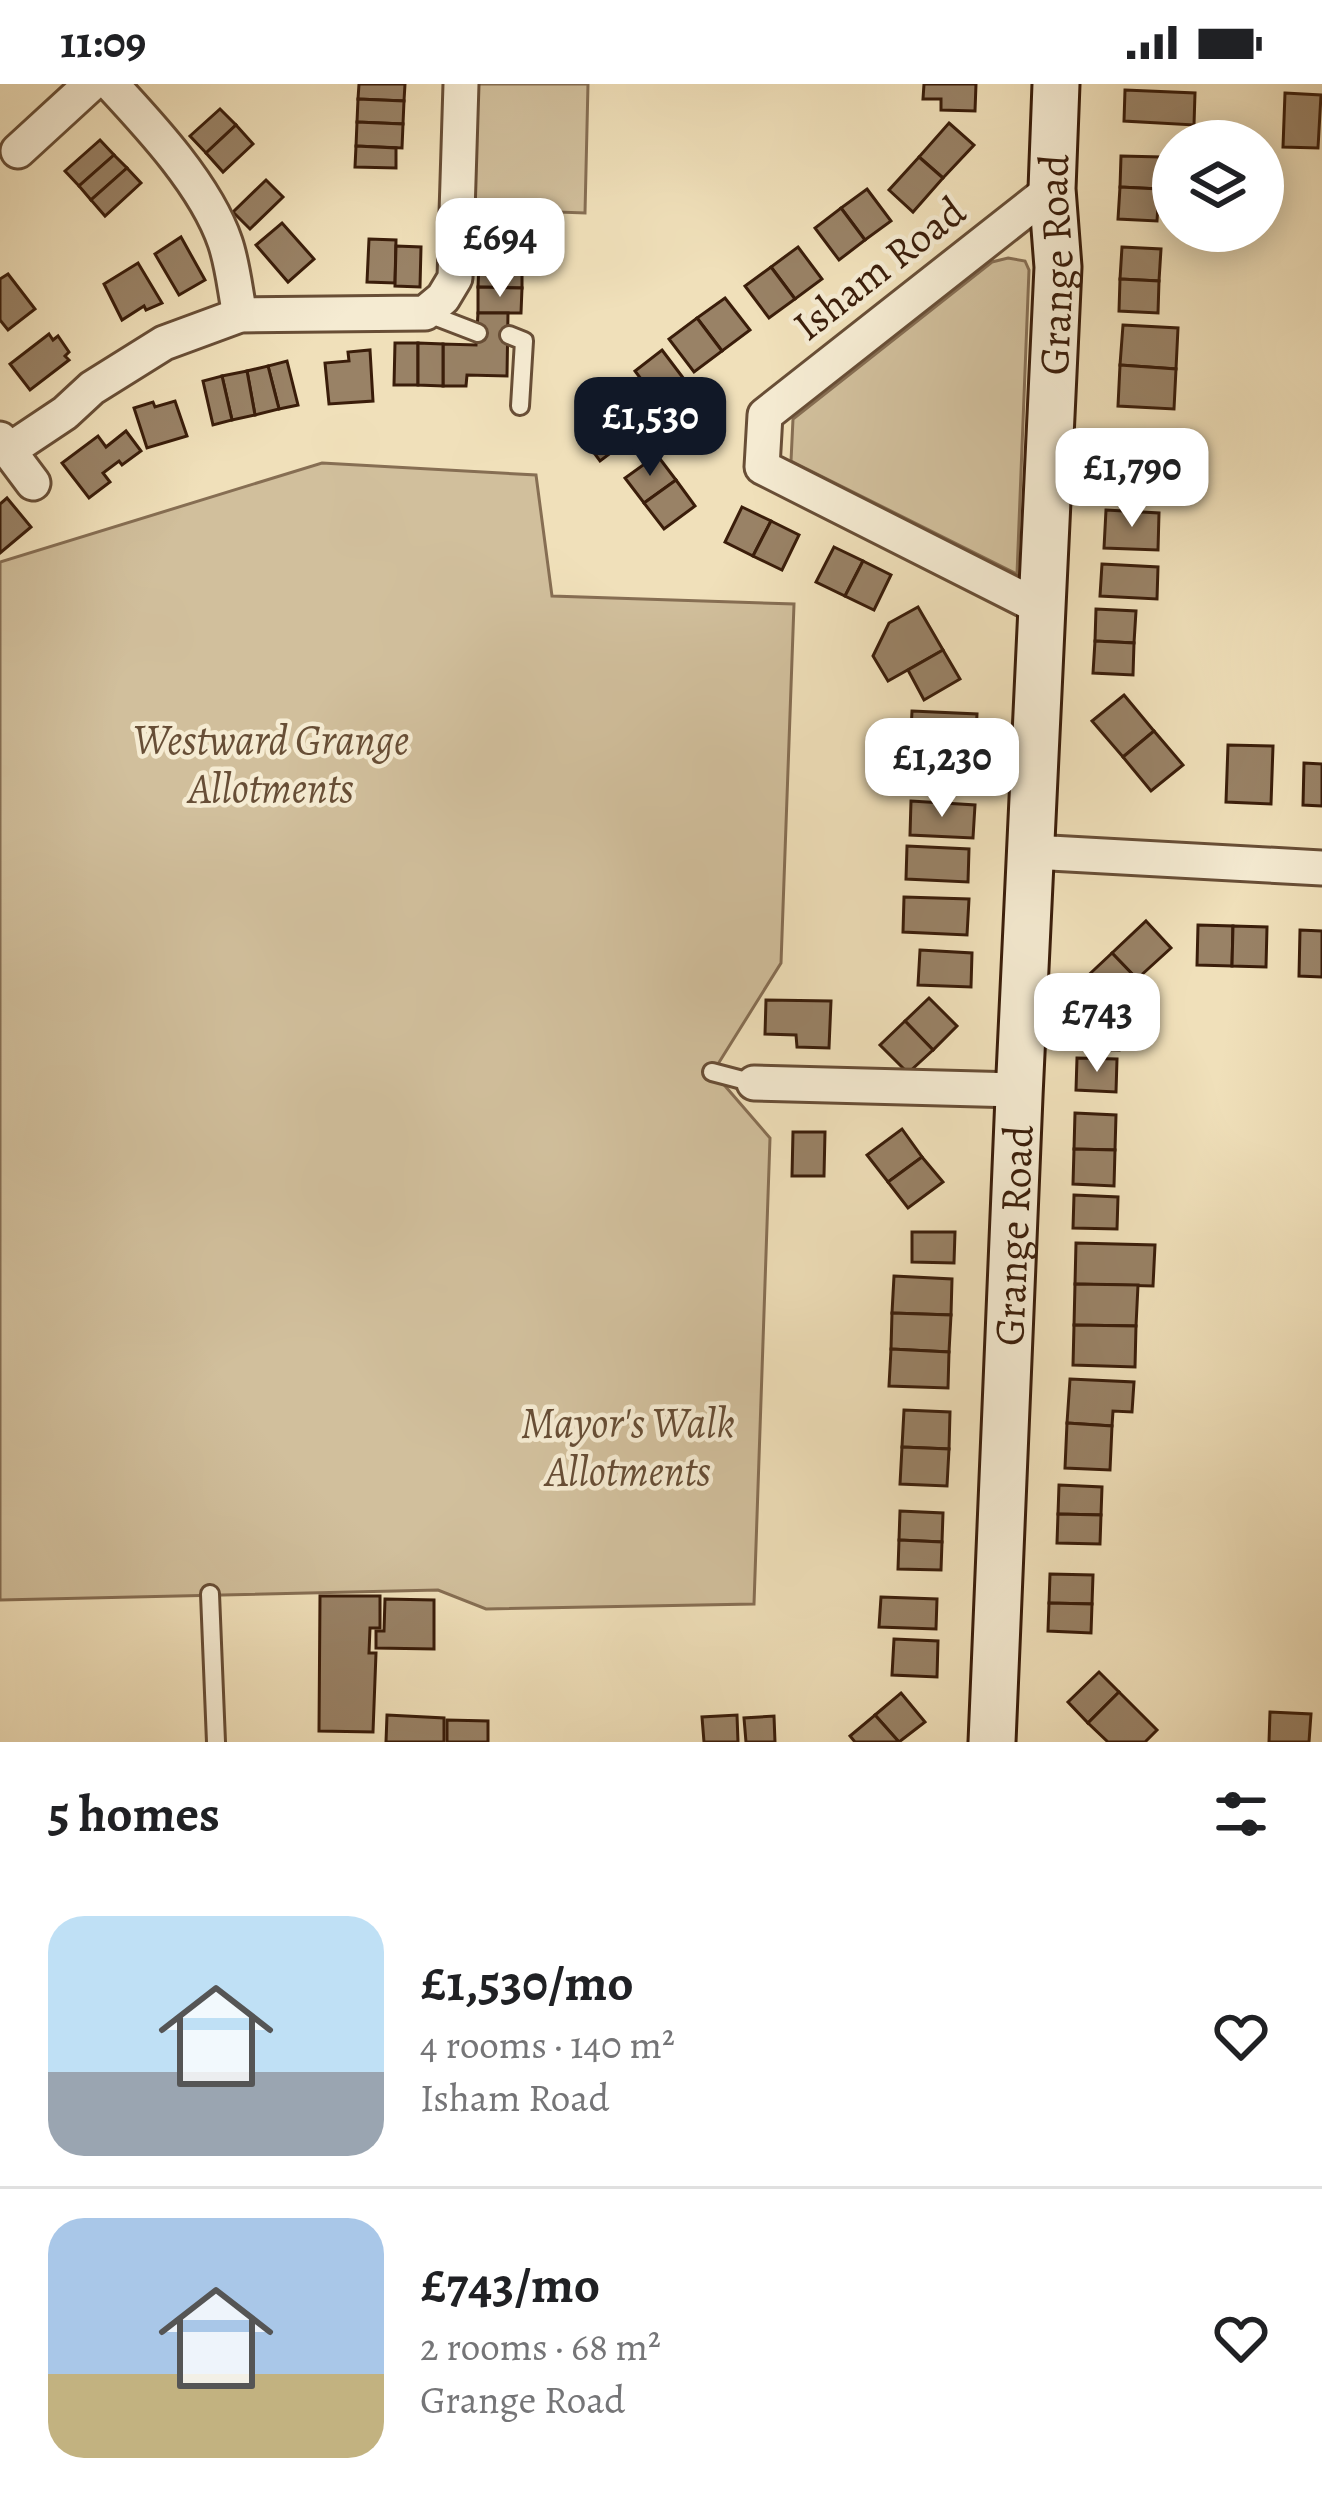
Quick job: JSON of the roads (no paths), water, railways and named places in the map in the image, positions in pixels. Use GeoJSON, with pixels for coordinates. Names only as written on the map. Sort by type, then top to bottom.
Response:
{"type":"FeatureCollection","features":[{"type":"Feature","properties":{"kind":"street"},"geometry":{"type":"LineString","coordinates":[[18,151],[92,84]]}},
{"type":"Feature","properties":{"kind":"street"},"geometry":{"type":"LineString","coordinates":[[111,84],[210,209],[225,243],[240,315]]}},
{"type":"Feature","properties":{"kind":"street"},"geometry":{"type":"LineString","coordinates":[[33,483],[4,445],[65,413],[92,388],[164,343],[240,315],[425,313],[443,298],[455,278],[461,84]]}},
{"type":"Feature","properties":{"kind":"street","name":"Grange Road"},"geometry":{"type":"LineString","coordinates":[[992,1742],[1017,1090],[1058,267],[1052,189],[1056,84]]}},
{"type":"Feature","properties":{"kind":"street","name":"Isham Road"},"geometry":{"type":"LineString","coordinates":[[1041,608],[762,467],[765,415],[1052,189]]}},
{"type":"Feature","properties":{"kind":"street"},"geometry":{"type":"LineString","coordinates":[[1032,852],[1322,868]]}},
{"type":"Feature","properties":{"kind":"street"},"geometry":{"type":"LineString","coordinates":[[754,1083],[1017,1090]]}},
{"type":"Feature","properties":{"kind":"lane"},"geometry":{"type":"LineString","coordinates":[[425,313],[478,333]]}},
{"type":"Feature","properties":{"kind":"lane"},"geometry":{"type":"LineString","coordinates":[[508,335],[524,341],[520,406]]}},
{"type":"Feature","properties":{"kind":"lane"},"geometry":{"type":"LineString","coordinates":[[712,1072],[754,1083]]}},
{"type":"Feature","properties":{"kind":"lane"},"geometry":{"type":"LineString","coordinates":[[210,1594],[216,1742]]}},
{"type":"Feature","properties":{"kind":"park label","name":"Westward Grange Allotments"},"geometry":{"type":"Point","coordinates":[271,763]}},
{"type":"Feature","properties":{"kind":"park label","name":"Mayor's Walk Allotments"},"geometry":{"type":"Point","coordinates":[628,1446]}}]}
